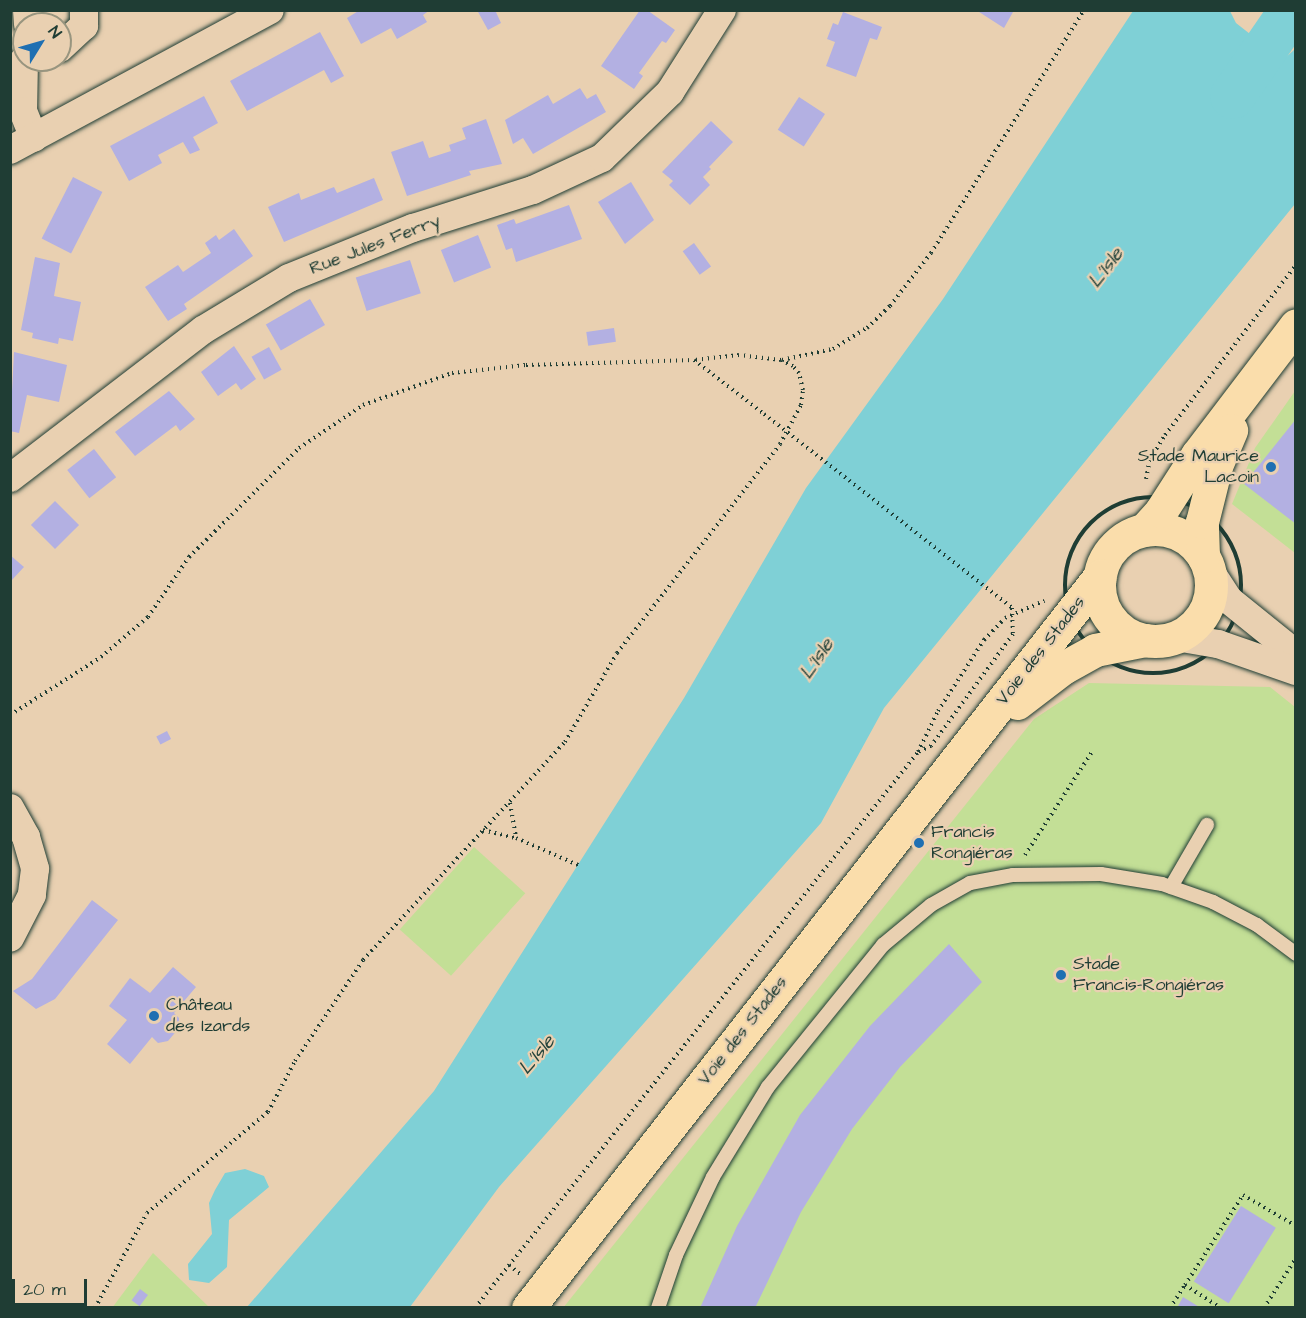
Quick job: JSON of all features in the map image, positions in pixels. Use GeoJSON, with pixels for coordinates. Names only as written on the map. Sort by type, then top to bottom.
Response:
{"type":"FeatureCollection","features":[{"type":"Feature","properties":{"kind":"main road"},"geometry":{"type":"LineString","coordinates":[[1144,530],[1160,498],[1296,325]]}},
{"type":"Feature","properties":{"kind":"main road"},"geometry":{"type":"LineString","coordinates":[[1206,562],[1177,533],[1144,530],[1125,538],[1110,551],[1100,576],[1105,610],[1129,635],[1161,639],[1202,617],[1209,602],[1204,512],[1216,466],[1252,381]]}},
{"type":"Feature","properties":{"kind":"main road","name":"Voie des Stades"},"geometry":{"type":"LineString","coordinates":[[528,1308],[960,755],[1062,603],[1100,576]]}},
{"type":"Feature","properties":{"kind":"main road","name":"Voie des Stades"},"geometry":{"type":"LineString","coordinates":[[960,755],[1040,683],[1095,651],[1161,639]]}},
{"type":"Feature","properties":{"kind":"street"},"geometry":{"type":"LineString","coordinates":[[72,37],[84,26],[84,10]]}},
{"type":"Feature","properties":{"kind":"street"},"geometry":{"type":"LineString","coordinates":[[24,72],[22,144],[270,10]]}},
{"type":"Feature","properties":{"kind":"street","name":"Rue Jules Ferry"},"geometry":{"type":"LineString","coordinates":[[10,478],[203,330],[289,278],[412,228],[533,190],[602,158],[670,92],[723,10]]}},
{"type":"Feature","properties":{"kind":"street"},"geometry":{"type":"LineString","coordinates":[[1206,562],[1238,608],[1296,654]]}},
{"type":"Feature","properties":{"kind":"street"},"geometry":{"type":"LineString","coordinates":[[1161,639],[1218,644],[1296,671]]}},
{"type":"Feature","properties":{"kind":"street"},"geometry":{"type":"LineString","coordinates":[[10,808],[26,837],[35,869],[30,903],[10,938]]}},
{"type":"Feature","properties":{"kind":"lane"},"geometry":{"type":"LineString","coordinates":[[1171,887],[1207,825]]}},
{"type":"Feature","properties":{"kind":"lane"},"geometry":{"type":"LineString","coordinates":[[658,1308],[676,1255],[713,1177],[768,1087],[821,1017],[883,945],[932,905],[970,883],[1013,875],[1101,874],[1171,887],[1213,902],[1248,921],[1296,954]]}},
{"type":"Feature","properties":{"kind":"path"},"geometry":{"type":"LineString","coordinates":[[10,715],[79,671],[148,617],[189,557],[299,448],[363,405],[452,373],[526,365],[694,360],[739,355],[781,360],[833,348],[867,328],[890,306],[931,253],[1084,10]]}},
{"type":"Feature","properties":{"kind":"path"},"geometry":{"type":"LineString","coordinates":[[1160,498],[1148,467],[1165,435],[1296,265]]}},
{"type":"Feature","properties":{"kind":"path"},"geometry":{"type":"LineString","coordinates":[[694,360],[1012,608],[1013,634],[932,746],[918,752]]}},
{"type":"Feature","properties":{"kind":"path"},"geometry":{"type":"LineString","coordinates":[[95,1308],[147,1213],[268,1112],[295,1061],[363,960],[565,742],[617,653],[780,444],[801,405],[803,390],[799,373],[781,360]]}},
{"type":"Feature","properties":{"kind":"path"},"geometry":{"type":"LineString","coordinates":[[1160,498],[1204,512],[1223,531],[1236,555],[1242,583],[1238,608],[1218,644],[1202,659],[1158,673],[1115,665],[1095,651],[1078,633],[1062,603],[1065,569],[1083,531],[1105,510],[1125,500],[1160,498]]}},
{"type":"Feature","properties":{"kind":"path"},"geometry":{"type":"LineString","coordinates":[[475,1308],[918,752],[938,711],[984,640],[1005,618],[1034,603],[1062,603]]}},
{"type":"Feature","properties":{"kind":"path"},"geometry":{"type":"LineString","coordinates":[[1013,875],[1092,752]]}},
{"type":"Feature","properties":{"kind":"path"},"geometry":{"type":"LineString","coordinates":[[510,802],[516,838]]}},
{"type":"Feature","properties":{"kind":"path"},"geometry":{"type":"LineString","coordinates":[[482,830],[516,838],[578,866]]}},
{"type":"Feature","properties":{"kind":"path"},"geometry":{"type":"LineString","coordinates":[[1170,1308],[1243,1195],[1296,1226]]}},
{"type":"Feature","properties":{"kind":"path"},"geometry":{"type":"LineString","coordinates":[[1264,1308],[1296,1258]]}},
{"type":"Feature","properties":{"kind":"path"},"geometry":{"type":"LineString","coordinates":[[1185,1285],[1221,1308]]}},
{"type":"Feature","properties":{"kind":"green space","name":"Stade Maurice Lacoin"},"geometry":{"type":"Polygon","coordinates":[[[1295,391],[1295,553],[1232,504],[1255,448],[1295,391]]]}},
{"type":"Feature","properties":{"kind":"green space","name":"Stade Francis-Rongiéras"},"geometry":{"type":"Polygon","coordinates":[[[1089,683],[1270,687],[1295,707],[1295,1307],[563,1308],[1034,719],[1089,683]]]}},
{"type":"Feature","properties":{"kind":"green space"},"geometry":{"type":"Polygon","coordinates":[[[474,847],[525,893],[451,976],[400,929],[474,847]]]}},
{"type":"Feature","properties":{"kind":"green space"},"geometry":{"type":"Polygon","coordinates":[[[153,1253],[209,1307],[112,1308],[153,1253]]]}},
{"type":"Feature","properties":{"kind":"water"},"geometry":{"type":"Polygon","coordinates":[[[1133,11],[1230,11],[1236,23],[1283,60],[1295,49],[1295,204],[884,708],[821,823],[499,1187],[410,1307],[247,1307],[434,1091],[684,698],[806,488],[943,299],[1133,11]]]}},
{"type":"Feature","properties":{"kind":"water"},"geometry":{"type":"Polygon","coordinates":[[[245,1169],[264,1176],[269,1187],[229,1220],[227,1267],[209,1283],[189,1280],[188,1264],[212,1234],[209,1203],[215,1190],[225,1173],[245,1169]]]}},
{"type":"Feature","properties":{"kind":"building"},"geometry":{"type":"Polygon","coordinates":[[[360,10],[430,10],[423,15],[427,22],[397,39],[391,28],[361,44],[347,18],[360,10]]]}},
{"type":"Feature","properties":{"kind":"building"},"geometry":{"type":"Polygon","coordinates":[[[477,10],[495,10],[501,23],[488,30],[477,10]]]}},
{"type":"Feature","properties":{"kind":"building"},"geometry":{"type":"Polygon","coordinates":[[[640,10],[647,10],[675,30],[666,43],[662,41],[639,73],[643,76],[634,89],[601,66],[640,10]]]}},
{"type":"Feature","properties":{"kind":"building"},"geometry":{"type":"Polygon","coordinates":[[[976,10],[1009,10],[1013,12],[1004,28],[976,10]]]}},
{"type":"Feature","properties":{"kind":"building"},"geometry":{"type":"Polygon","coordinates":[[[843,12],[882,27],[877,40],[870,38],[856,77],[826,66],[835,42],[827,39],[833,23],[838,25],[843,12]]]}},
{"type":"Feature","properties":{"kind":"building"},"geometry":{"type":"Polygon","coordinates":[[[320,32],[344,76],[331,83],[324,70],[247,111],[230,81],[320,32]]]}},
{"type":"Feature","properties":{"kind":"building"},"geometry":{"type":"Polygon","coordinates":[[[580,88],[587,99],[596,94],[606,112],[533,154],[523,138],[513,144],[505,120],[548,95],[553,104],[580,88]]]}},
{"type":"Feature","properties":{"kind":"building"},"geometry":{"type":"Polygon","coordinates":[[[204,96],[218,123],[193,137],[200,150],[190,154],[183,142],[158,155],[162,163],[129,181],[110,146],[204,96]]]}},
{"type":"Feature","properties":{"kind":"building"},"geometry":{"type":"Polygon","coordinates":[[[799,97],[825,114],[804,147],[778,130],[799,97]]]}},
{"type":"Feature","properties":{"kind":"building"},"geometry":{"type":"Polygon","coordinates":[[[486,119],[502,164],[469,171],[471,175],[407,196],[391,152],[423,141],[429,158],[451,151],[449,145],[466,139],[462,128],[486,119]]]}},
{"type":"Feature","properties":{"kind":"building"},"geometry":{"type":"Polygon","coordinates":[[[711,121],[733,142],[709,167],[711,169],[703,177],[710,185],[690,205],[669,185],[673,181],[662,172],[711,121]]]}},
{"type":"Feature","properties":{"kind":"building"},"geometry":{"type":"Polygon","coordinates":[[[73,177],[102,192],[71,253],[42,238],[73,177]]]}},
{"type":"Feature","properties":{"kind":"building"},"geometry":{"type":"Polygon","coordinates":[[[374,178],[383,200],[284,242],[268,207],[299,193],[301,200],[334,187],[337,193],[374,178]]]}},
{"type":"Feature","properties":{"kind":"building"},"geometry":{"type":"Polygon","coordinates":[[[631,182],[654,220],[625,244],[598,202],[631,182]]]}},
{"type":"Feature","properties":{"kind":"building"},"geometry":{"type":"Polygon","coordinates":[[[569,205],[582,239],[516,262],[512,248],[506,250],[497,225],[514,219],[516,224],[569,205]]]}},
{"type":"Feature","properties":{"kind":"building"},"geometry":{"type":"Polygon","coordinates":[[[234,229],[253,256],[184,304],[187,309],[168,321],[145,287],[178,265],[183,272],[211,253],[205,243],[216,235],[219,240],[234,229]]]}},
{"type":"Feature","properties":{"kind":"building"},"geometry":{"type":"Polygon","coordinates":[[[478,235],[491,267],[454,282],[441,250],[478,235]]]}},
{"type":"Feature","properties":{"kind":"building"},"geometry":{"type":"Polygon","coordinates":[[[694,243],[711,266],[700,275],[683,251],[694,243]]]}},
{"type":"Feature","properties":{"kind":"building"},"geometry":{"type":"Polygon","coordinates":[[[35,257],[60,263],[54,296],[81,302],[73,341],[59,338],[58,344],[32,338],[33,333],[21,330],[35,257]]]}},
{"type":"Feature","properties":{"kind":"building"},"geometry":{"type":"Polygon","coordinates":[[[410,260],[421,293],[367,311],[356,278],[410,260]]]}},
{"type":"Feature","properties":{"kind":"building"},"geometry":{"type":"Polygon","coordinates":[[[310,299],[325,325],[281,350],[266,324],[310,299]]]}},
{"type":"Feature","properties":{"kind":"building"},"geometry":{"type":"Polygon","coordinates":[[[614,328],[616,342],[588,346],[586,332],[614,328]]]}},
{"type":"Feature","properties":{"kind":"building"},"geometry":{"type":"Polygon","coordinates":[[[234,346],[256,379],[241,390],[236,383],[218,396],[201,372],[234,346]]]}},
{"type":"Feature","properties":{"kind":"building"},"geometry":{"type":"Polygon","coordinates":[[[269,347],[282,370],[264,379],[252,357],[269,347]]]}},
{"type":"Feature","properties":{"kind":"building"},"geometry":{"type":"Polygon","coordinates":[[[14,352],[67,365],[59,402],[27,395],[19,433],[10,431],[14,352]]]}},
{"type":"Feature","properties":{"kind":"building"},"geometry":{"type":"Polygon","coordinates":[[[169,391],[195,419],[180,431],[176,425],[135,456],[115,432],[169,391]]]}},
{"type":"Feature","properties":{"kind":"building"},"geometry":{"type":"Polygon","coordinates":[[[1296,419],[1296,524],[1244,484],[1296,419]]]}},
{"type":"Feature","properties":{"kind":"building"},"geometry":{"type":"Polygon","coordinates":[[[94,449],[116,477],[89,498],[67,470],[94,449]]]}},
{"type":"Feature","properties":{"kind":"building"},"geometry":{"type":"Polygon","coordinates":[[[55,501],[79,525],[55,549],[31,525],[55,501]]]}},
{"type":"Feature","properties":{"kind":"building"},"geometry":{"type":"Polygon","coordinates":[[[10,555],[24,567],[10,582],[10,555]]]}},
{"type":"Feature","properties":{"kind":"building"},"geometry":{"type":"Polygon","coordinates":[[[167,731],[171,739],[160,744],[156,736],[167,731]]]}},
{"type":"Feature","properties":{"kind":"building"},"geometry":{"type":"Polygon","coordinates":[[[92,900],[118,920],[55,999],[36,1009],[13,991],[32,979],[92,900]]]}},
{"type":"Feature","properties":{"kind":"building"},"geometry":{"type":"Polygon","coordinates":[[[949,944],[982,982],[900,1067],[852,1129],[801,1212],[755,1308],[700,1308],[737,1226],[800,1115],[870,1026],[949,944]]]}},
{"type":"Feature","properties":{"kind":"building","name":"Château des Izards"},"geometry":{"type":"Polygon","coordinates":[[[173,967],[196,987],[174,1013],[179,1018],[179,1028],[168,1041],[158,1043],[152,1037],[130,1064],[107,1044],[127,1020],[109,1006],[130,978],[150,993],[173,967]]]}},
{"type":"Feature","properties":{"kind":"building"},"geometry":{"type":"Polygon","coordinates":[[[1241,1206],[1276,1228],[1229,1303],[1194,1281],[1241,1206]]]}},
{"type":"Feature","properties":{"kind":"building"},"geometry":{"type":"Polygon","coordinates":[[[140,1289],[148,1295],[140,1306],[132,1300],[140,1289]]]}},
{"type":"Feature","properties":{"kind":"building"},"geometry":{"type":"Polygon","coordinates":[[[1183,1297],[1201,1308],[1177,1308],[1183,1297]]]}},
{"type":"Feature","properties":{"kind":"waterway","name":"L'Isle"},"geometry":{"type":"LineString","coordinates":[[1232,96],[1291,10]]}},
{"type":"Feature","properties":{"kind":"place","name":"Stade Maurice Lacoin"},"geometry":{"type":"Point","coordinates":[1271,467]}},
{"type":"Feature","properties":{"kind":"place","name":"Francis Rongiéras"},"geometry":{"type":"Point","coordinates":[919,843]}},
{"type":"Feature","properties":{"kind":"place","name":"Stade Francis-Rongiéras"},"geometry":{"type":"Point","coordinates":[1061,975]}},
{"type":"Feature","properties":{"kind":"place","name":"Château des Izards"},"geometry":{"type":"Point","coordinates":[154,1016]}}]}
